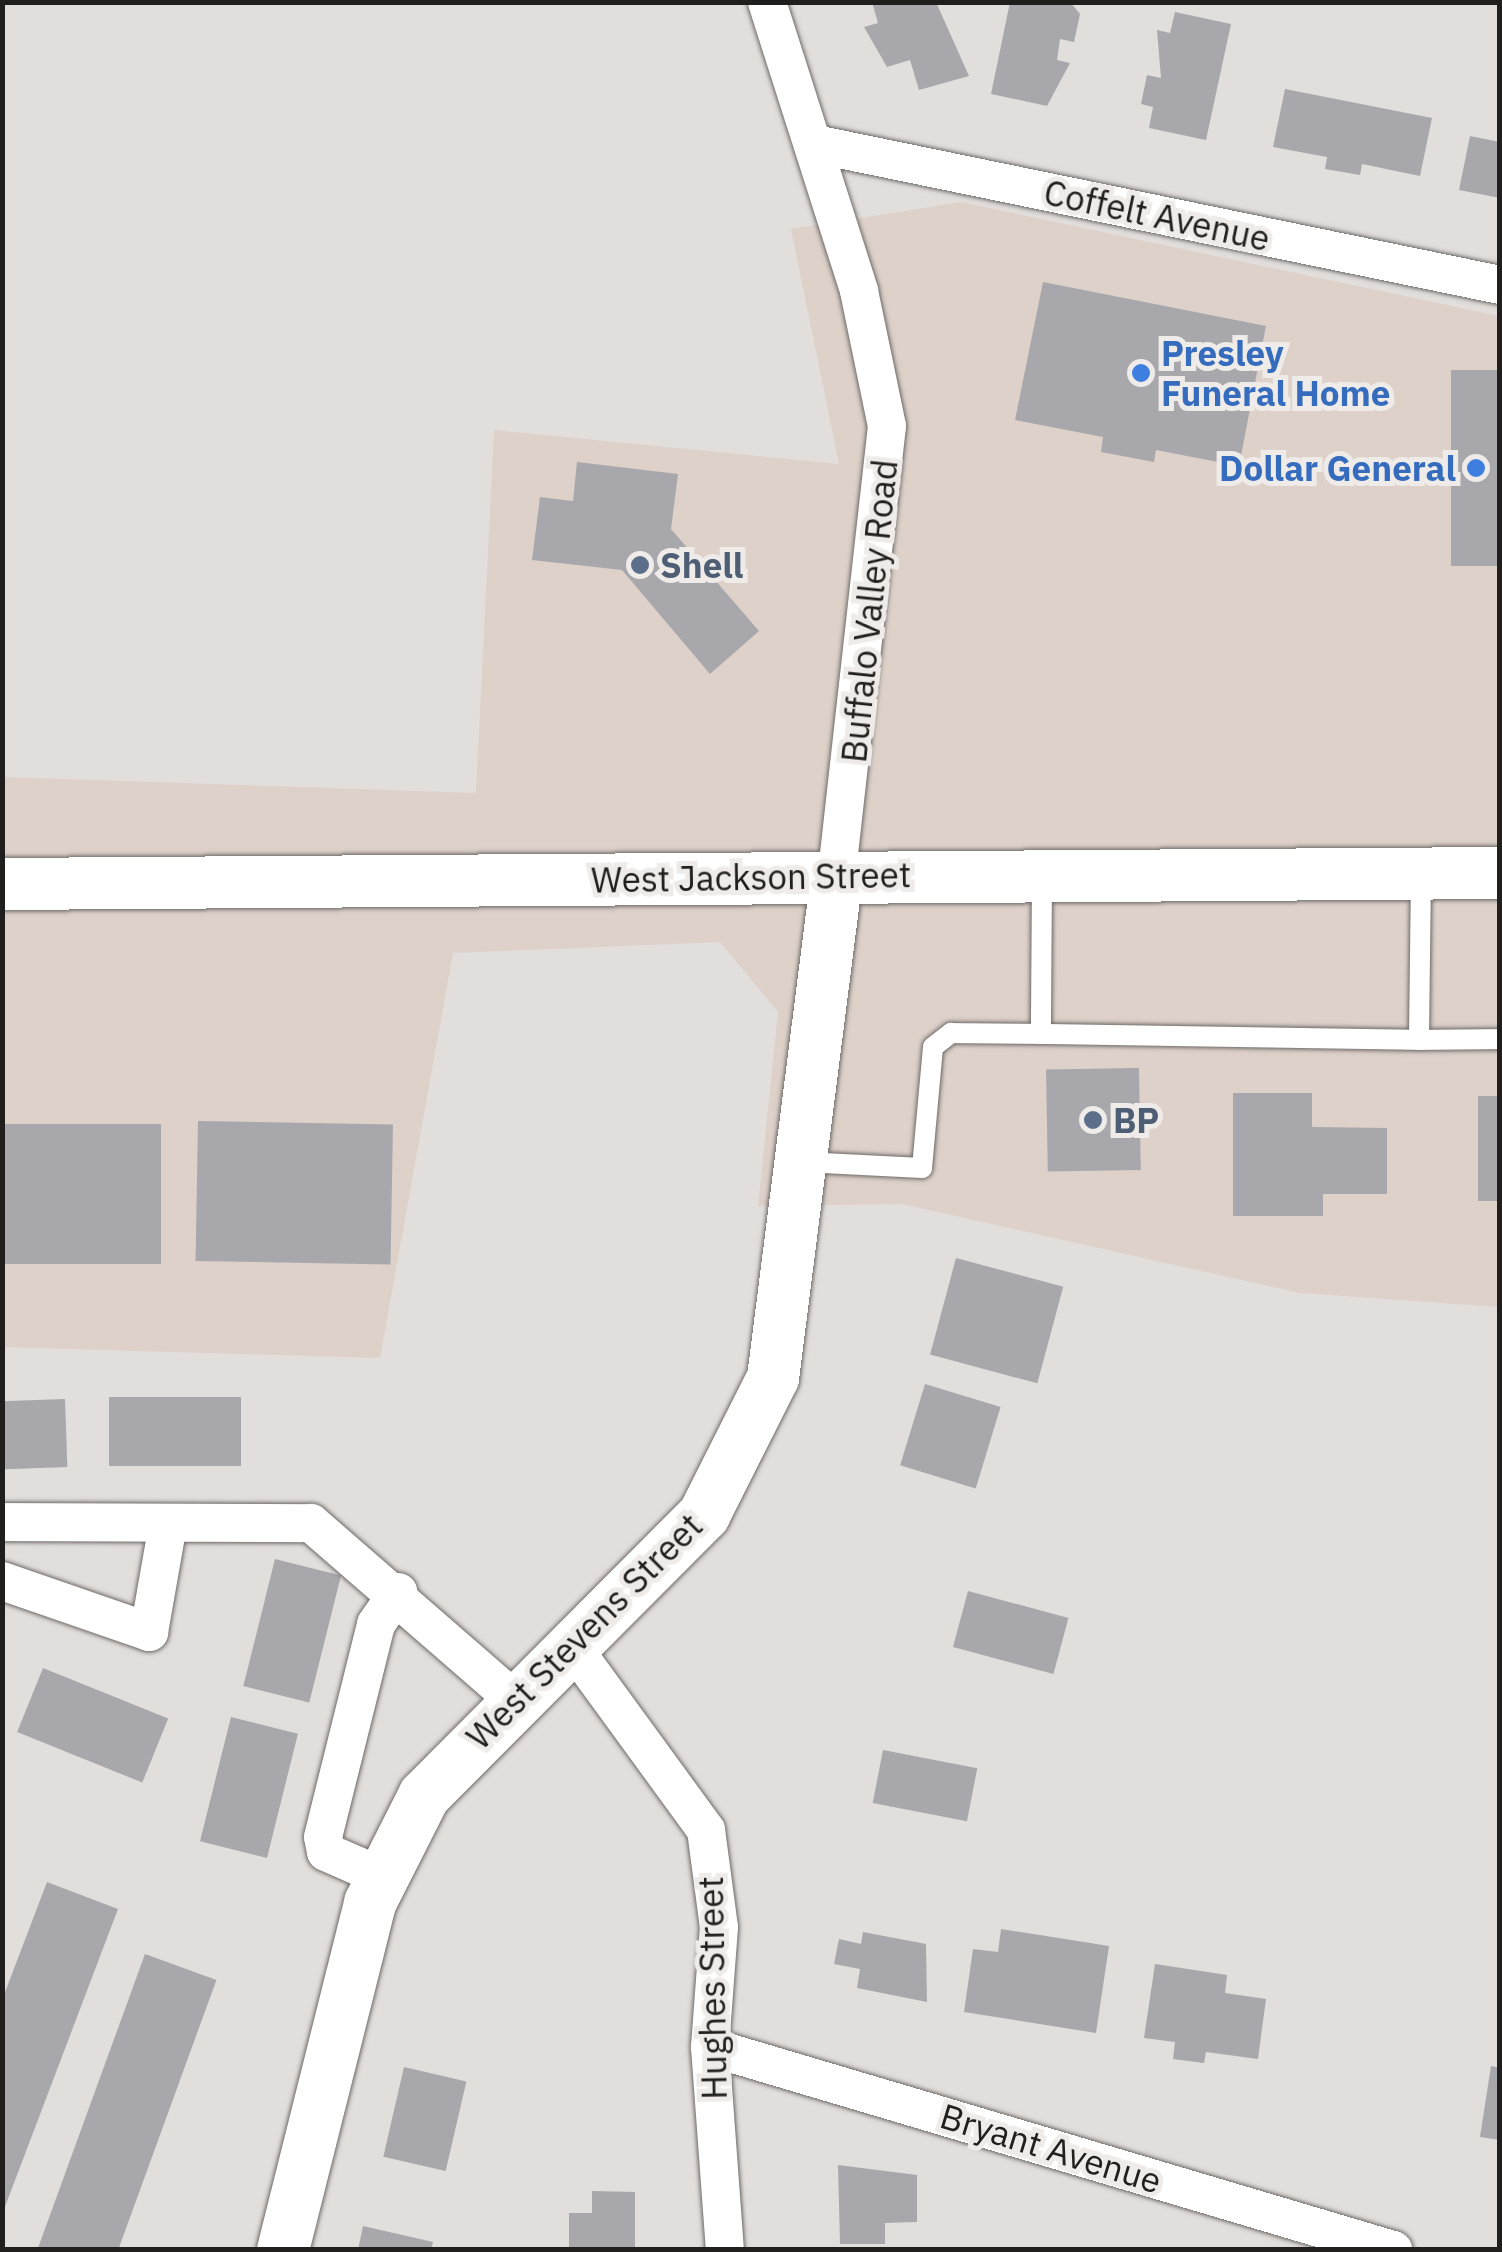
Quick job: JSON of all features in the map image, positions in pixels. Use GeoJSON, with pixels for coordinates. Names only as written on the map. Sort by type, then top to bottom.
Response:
{"type":"FeatureCollection","features":[{"type":"Feature","properties":{"kind":"street","name":"Buffalo Valley Road"},"geometry":{"type":"LineString","coordinates":[[767,2],[859,290],[889,458],[837,875]]}},
{"type":"Feature","properties":{"kind":"street","name":"Coffelt Avenue"},"geometry":{"type":"LineString","coordinates":[[815,144],[1500,285]]}},
{"type":"Feature","properties":{"kind":"street","name":"West Jackson Street"},"geometry":{"type":"LineString","coordinates":[[2,884],[837,875],[1500,874]]}},
{"type":"Feature","properties":{"kind":"street","name":"West Stevens Street"},"geometry":{"type":"LineString","coordinates":[[283,2250],[383,1878],[424,1796],[704,1515],[774,1378],[837,875]]}},
{"type":"Feature","properties":{"kind":"street"},"geometry":{"type":"LineString","coordinates":[[2,1522],[311,1524],[398,1592],[516,1701]]}},
{"type":"Feature","properties":{"kind":"street"},"geometry":{"type":"LineString","coordinates":[[2,1581],[148,1632],[168,1524]]}},
{"type":"Feature","properties":{"kind":"street"},"geometry":{"type":"LineString","coordinates":[[383,1878],[326,1852],[323,1837],[376,1624],[398,1592]]}},
{"type":"Feature","properties":{"kind":"street","name":"Hughes Street"},"geometry":{"type":"LineString","coordinates":[[574,1649],[706,1830],[718,1927],[710,2047],[725,2250]]}},
{"type":"Feature","properties":{"kind":"street","name":"Bryant Avenue"},"geometry":{"type":"LineString","coordinates":[[710,2047],[1392,2250]]}},
{"type":"Feature","properties":{"kind":"lane"},"geometry":{"type":"LineString","coordinates":[[1040,1034],[1042,874]]}},
{"type":"Feature","properties":{"kind":"lane"},"geometry":{"type":"LineString","coordinates":[[1418,1040],[1422,874]]}},
{"type":"Feature","properties":{"kind":"lane"},"geometry":{"type":"LineString","coordinates":[[800,1162],[922,1168],[934,1047],[952,1033],[1500,1039]]}},
{"type":"Feature","properties":{"kind":"shaded area"},"geometry":{"type":"Polygon","coordinates":[[[961,202],[1499,316],[1499,1307],[1300,1293],[902,1204],[758,1206],[778,1012],[720,942],[453,953],[380,1358],[3,1347],[3,777],[476,793],[494,430],[839,464],[791,229],[961,202]]]}},
{"type":"Feature","properties":{"kind":"building"},"geometry":{"type":"Polygon","coordinates":[[[872,2],[936,2],[969,76],[919,90],[910,60],[887,67],[864,27],[878,23],[872,2]]]}},
{"type":"Feature","properties":{"kind":"building"},"geometry":{"type":"Polygon","coordinates":[[[1010,2],[1070,2],[1080,14],[1074,42],[1060,39],[1057,60],[1070,63],[1047,106],[991,94],[1010,2]]]}},
{"type":"Feature","properties":{"kind":"building"},"geometry":{"type":"Polygon","coordinates":[[[1175,12],[1231,24],[1206,140],[1149,128],[1153,107],[1141,104],[1147,75],[1161,78],[1157,30],[1170,33],[1175,12]]]}},
{"type":"Feature","properties":{"kind":"building"},"geometry":{"type":"Polygon","coordinates":[[[1285,89],[1432,118],[1420,176],[1362,164],[1360,175],[1325,169],[1327,157],[1273,147],[1285,89]]]}},
{"type":"Feature","properties":{"kind":"building"},"geometry":{"type":"Polygon","coordinates":[[[1470,136],[1500,142],[1500,198],[1459,190],[1470,136]]]}},
{"type":"Feature","properties":{"kind":"building","name":"Presley Funeral Home"},"geometry":{"type":"Polygon","coordinates":[[[1043,282],[1266,326],[1239,466],[1156,450],[1154,462],[1101,452],[1103,437],[1015,420],[1043,282]]]}},
{"type":"Feature","properties":{"kind":"building","name":"Dollar General"},"geometry":{"type":"Polygon","coordinates":[[[1451,370],[1500,370],[1500,566],[1451,566],[1451,370]]]}},
{"type":"Feature","properties":{"kind":"building","name":"Shell"},"geometry":{"type":"Polygon","coordinates":[[[577,462],[678,474],[671,529],[759,631],[710,674],[622,570],[532,560],[540,497],[573,501],[577,462]]]}},
{"type":"Feature","properties":{"kind":"building","name":"BP"},"geometry":{"type":"Polygon","coordinates":[[[1139,1068],[1141,1170],[1048,1172],[1046,1070],[1139,1068]]]}},
{"type":"Feature","properties":{"kind":"building"},"geometry":{"type":"Polygon","coordinates":[[[1233,1093],[1312,1093],[1312,1127],[1387,1128],[1387,1194],[1323,1194],[1323,1216],[1233,1216],[1233,1093]]]}},
{"type":"Feature","properties":{"kind":"building"},"geometry":{"type":"Polygon","coordinates":[[[1478,1096],[1500,1096],[1500,1201],[1478,1201],[1478,1096]]]}},
{"type":"Feature","properties":{"kind":"building"},"geometry":{"type":"Polygon","coordinates":[[[198,1121],[393,1124],[391,1264],[196,1261],[198,1121]]]}},
{"type":"Feature","properties":{"kind":"building"},"geometry":{"type":"Polygon","coordinates":[[[2,1124],[161,1124],[161,1264],[2,1264],[2,1124]]]}},
{"type":"Feature","properties":{"kind":"building"},"geometry":{"type":"Polygon","coordinates":[[[956,1258],[1063,1287],[1037,1383],[930,1355],[956,1258]]]}},
{"type":"Feature","properties":{"kind":"building"},"geometry":{"type":"Polygon","coordinates":[[[925,1384],[1001,1407],[976,1488],[900,1465],[925,1384]]]}},
{"type":"Feature","properties":{"kind":"building"},"geometry":{"type":"Polygon","coordinates":[[[109,1397],[241,1397],[241,1466],[109,1466],[109,1397]]]}},
{"type":"Feature","properties":{"kind":"building"},"geometry":{"type":"Polygon","coordinates":[[[65,1399],[67,1467],[4,1469],[2,1401],[65,1399]]]}},
{"type":"Feature","properties":{"kind":"building"},"geometry":{"type":"Polygon","coordinates":[[[275,1559],[341,1575],[309,1703],[243,1686],[275,1559]]]}},
{"type":"Feature","properties":{"kind":"building"},"geometry":{"type":"Polygon","coordinates":[[[968,1591],[1068,1618],[1053,1674],[953,1647],[968,1591]]]}},
{"type":"Feature","properties":{"kind":"building"},"geometry":{"type":"Polygon","coordinates":[[[43,1668],[168,1719],[142,1783],[17,1732],[43,1668]]]}},
{"type":"Feature","properties":{"kind":"building"},"geometry":{"type":"Polygon","coordinates":[[[231,1717],[298,1734],[267,1858],[200,1841],[231,1717]]]}},
{"type":"Feature","properties":{"kind":"building"},"geometry":{"type":"Polygon","coordinates":[[[883,1750],[977,1768],[967,1821],[873,1803],[883,1750]]]}},
{"type":"Feature","properties":{"kind":"building"},"geometry":{"type":"Polygon","coordinates":[[[47,1882],[118,1909],[3,2212],[2,2000],[47,1882]]]}},
{"type":"Feature","properties":{"kind":"building"},"geometry":{"type":"Polygon","coordinates":[[[1001,1929],[1109,1946],[1096,2033],[964,2012],[973,1949],[998,1952],[1001,1929]]]}},
{"type":"Feature","properties":{"kind":"building"},"geometry":{"type":"Polygon","coordinates":[[[863,1932],[926,1944],[927,2002],[857,1988],[860,1969],[834,1964],[839,1939],[861,1944],[863,1932]]]}},
{"type":"Feature","properties":{"kind":"building"},"geometry":{"type":"Polygon","coordinates":[[[145,1954],[216,1980],[118,2250],[37,2250],[145,1954]]]}},
{"type":"Feature","properties":{"kind":"building"},"geometry":{"type":"Polygon","coordinates":[[[1155,1964],[1227,1975],[1225,1993],[1266,1999],[1258,2059],[1206,2052],[1204,2063],[1173,2059],[1175,2042],[1144,2038],[1155,1964]]]}},
{"type":"Feature","properties":{"kind":"building"},"geometry":{"type":"Polygon","coordinates":[[[1491,2066],[1500,2068],[1500,2140],[1480,2137],[1491,2066]]]}},
{"type":"Feature","properties":{"kind":"building"},"geometry":{"type":"Polygon","coordinates":[[[404,2067],[466,2081],[446,2171],[383,2157],[404,2067]]]}},
{"type":"Feature","properties":{"kind":"building"},"geometry":{"type":"Polygon","coordinates":[[[838,2165],[917,2175],[917,2222],[885,2223],[885,2244],[840,2244],[838,2165]]]}},
{"type":"Feature","properties":{"kind":"building"},"geometry":{"type":"Polygon","coordinates":[[[592,2191],[635,2192],[635,2250],[569,2250],[569,2213],[592,2213],[592,2191]]]}},
{"type":"Feature","properties":{"kind":"building"},"geometry":{"type":"Polygon","coordinates":[[[363,2226],[433,2242],[431,2250],[358,2250],[363,2226]]]}},
{"type":"Feature","properties":{"kind":"place","name":"Presley Funeral Home"},"geometry":{"type":"Point","coordinates":[1141,373]}},
{"type":"Feature","properties":{"kind":"place","name":"Dollar General"},"geometry":{"type":"Point","coordinates":[1476,468]}},
{"type":"Feature","properties":{"kind":"place","name":"Shell"},"geometry":{"type":"Point","coordinates":[640,565]}},
{"type":"Feature","properties":{"kind":"place","name":"BP"},"geometry":{"type":"Point","coordinates":[1093,1120]}}]}
